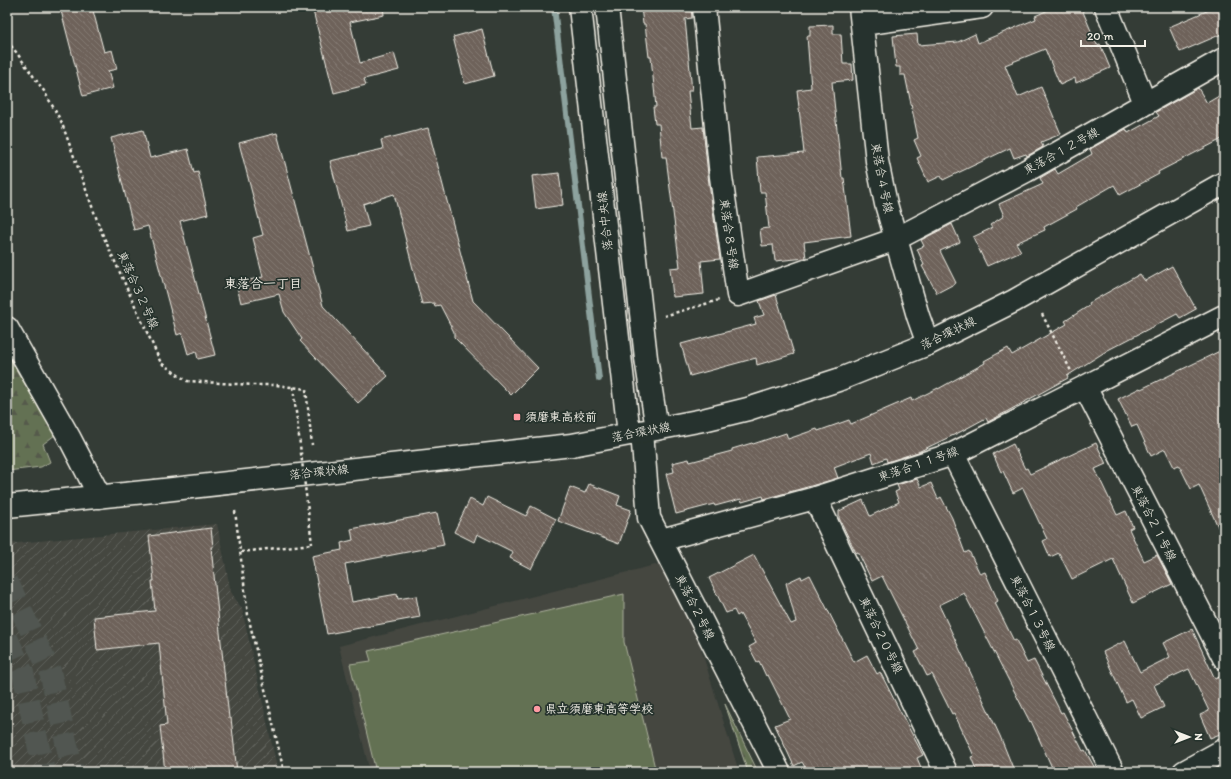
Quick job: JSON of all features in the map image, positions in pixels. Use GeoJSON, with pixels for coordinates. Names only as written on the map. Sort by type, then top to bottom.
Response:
{"type":"FeatureCollection","features":[{"type":"Feature","properties":{"kind":"street","name":"落合中央線"},"geometry":{"type":"LineString","coordinates":[[580,7],[643,432]]}},
{"type":"Feature","properties":{"kind":"street"},"geometry":{"type":"LineString","coordinates":[[606,7],[646,358],[643,432]]}},
{"type":"Feature","properties":{"kind":"street","name":"東落合８号線"},"geometry":{"type":"LineString","coordinates":[[704,7],[721,177],[738,295]]}},
{"type":"Feature","properties":{"kind":"street"},"geometry":{"type":"LineString","coordinates":[[861,16],[982,7]]}},
{"type":"Feature","properties":{"kind":"street"},"geometry":{"type":"LineString","coordinates":[[1106,7],[1145,103]]}},
{"type":"Feature","properties":{"kind":"street","name":"東落合４号線"},"geometry":{"type":"LineString","coordinates":[[861,16],[877,161],[886,204],[918,316],[928,344]]}},
{"type":"Feature","properties":{"kind":"street","name":"東落合１２号線"},"geometry":{"type":"LineString","coordinates":[[896,239],[1026,171],[1224,59]]}},
{"type":"Feature","properties":{"kind":"street","name":"落合環状線"},"geometry":{"type":"LineString","coordinates":[[7,506],[572,445],[703,420],[748,409],[838,380],[928,344],[1014,301],[1224,183]]}},
{"type":"Feature","properties":{"kind":"street"},"geometry":{"type":"LineString","coordinates":[[738,295],[896,239]]}},
{"type":"Feature","properties":{"kind":"street","name":"東落合１１号線"},"geometry":{"type":"LineString","coordinates":[[661,540],[815,498],[953,454],[1083,388],[1222,324]]}},
{"type":"Feature","properties":{"kind":"street"},"geometry":{"type":"LineString","coordinates":[[7,328],[70,439],[100,497]]}},
{"type":"Feature","properties":{"kind":"street","name":"東落合２１号線"},"geometry":{"type":"LineString","coordinates":[[1083,388],[1224,658]]}},
{"type":"Feature","properties":{"kind":"street","name":"東落合２号線"},"geometry":{"type":"LineString","coordinates":[[643,432],[649,518],[780,772]]}},
{"type":"Feature","properties":{"kind":"street","name":"東落合１３号線"},"geometry":{"type":"LineString","coordinates":[[953,454],[1113,772]]}},
{"type":"Feature","properties":{"kind":"street","name":"東落合２０号線"},"geometry":{"type":"LineString","coordinates":[[815,498],[946,772]]}},
{"type":"Feature","properties":{"kind":"street"},"geometry":{"type":"LineString","coordinates":[[1184,772],[1224,750]]}},
{"type":"Feature","properties":{"kind":"path","name":"東落合３２号線"},"geometry":{"type":"LineString","coordinates":[[7,41],[44,91],[61,121],[101,231],[161,363],[187,381],[306,389],[312,445]]}},
{"type":"Feature","properties":{"kind":"path"},"geometry":{"type":"LineString","coordinates":[[658,318],[738,295]]}},
{"type":"Feature","properties":{"kind":"path"},"geometry":{"type":"LineString","coordinates":[[1042,314],[1083,388]]}},
{"type":"Feature","properties":{"kind":"path"},"geometry":{"type":"LineString","coordinates":[[241,552],[312,544],[293,387]]}},
{"type":"Feature","properties":{"kind":"path"},"geometry":{"type":"LineString","coordinates":[[235,511],[248,615],[284,772]]}},
{"type":"Feature","properties":{"kind":"shaded area"},"geometry":{"type":"Polygon","coordinates":[[[217,524],[231,592],[242,609],[278,772],[7,772],[7,544],[217,524]]]}},
{"type":"Feature","properties":{"kind":"shaded area","name":"県立須磨東高等学校"},"geometry":{"type":"Polygon","coordinates":[[[659,564],[694,626],[739,772],[370,772],[339,646],[659,564]]]}},
{"type":"Feature","properties":{"kind":"green space"},"geometry":{"type":"Polygon","coordinates":[[[7,354],[55,435],[43,444],[50,462],[41,467],[7,471],[7,354]]]}},
{"type":"Feature","properties":{"kind":"green space","name":"県立須磨東高等学校"},"geometry":{"type":"Polygon","coordinates":[[[624,594],[624,642],[656,772],[376,772],[350,664],[371,661],[368,651],[624,594]]]}},
{"type":"Feature","properties":{"kind":"green space"},"geometry":{"type":"Polygon","coordinates":[[[725,704],[758,772],[748,772],[725,704]]]}},
{"type":"Feature","properties":{"kind":"building"},"geometry":{"type":"Polygon","coordinates":[[[60,7],[92,7],[104,52],[112,50],[117,69],[108,71],[113,88],[83,96],[60,7]]]}},
{"type":"Feature","properties":{"kind":"building"},"geometry":{"type":"Polygon","coordinates":[[[312,7],[383,7],[384,15],[350,22],[360,63],[394,53],[399,70],[364,79],[366,85],[334,93],[312,7]]]}},
{"type":"Feature","properties":{"kind":"building"},"geometry":{"type":"Polygon","coordinates":[[[641,7],[691,7],[692,18],[685,19],[692,91],[688,91],[692,128],[703,127],[709,184],[720,259],[701,261],[704,294],[673,297],[670,268],[680,267],[666,157],[662,157],[659,124],[655,124],[653,107],[656,107],[651,57],[649,57],[645,24],[643,24],[641,7]]]}},
{"type":"Feature","properties":{"kind":"building"},"geometry":{"type":"Polygon","coordinates":[[[1055,7],[1081,7],[1097,45],[1100,44],[1110,68],[1076,83],[1075,78],[1060,85],[1045,49],[1005,65],[1018,97],[1041,87],[1061,134],[1041,142],[1043,147],[1027,156],[1026,154],[1014,158],[1010,148],[943,180],[941,176],[928,182],[917,158],[921,156],[914,140],[918,138],[905,75],[900,75],[900,67],[896,67],[893,36],[917,34],[918,45],[958,42],[975,34],[978,43],[1036,19],[1035,16],[1055,7]]]}},
{"type":"Feature","properties":{"kind":"building"},"geometry":{"type":"Polygon","coordinates":[[[1216,7],[1224,7],[1224,33],[1180,52],[1169,27],[1216,7]]]}},
{"type":"Feature","properties":{"kind":"building"},"geometry":{"type":"Polygon","coordinates":[[[833,25],[833,34],[841,34],[843,64],[852,64],[853,80],[832,82],[842,178],[844,178],[851,236],[804,242],[806,258],[775,261],[773,245],[762,246],[760,229],[769,228],[765,192],[760,192],[757,157],[804,153],[797,90],[811,88],[807,36],[810,36],[810,26],[833,25]]]}},
{"type":"Feature","properties":{"kind":"building"},"geometry":{"type":"Polygon","coordinates":[[[482,29],[494,76],[465,84],[453,37],[482,29]]]}},
{"type":"Feature","properties":{"kind":"building"},"geometry":{"type":"Polygon","coordinates":[[[1198,88],[1207,103],[1224,93],[1224,138],[1158,172],[1159,174],[1120,195],[1114,185],[1076,207],[1077,209],[1044,227],[1045,230],[1016,243],[1021,251],[987,266],[973,237],[992,228],[990,225],[1004,216],[999,204],[1043,184],[1040,178],[1055,169],[1058,174],[1092,154],[1090,149],[1126,129],[1128,133],[1159,116],[1156,112],[1198,88]]]}},
{"type":"Feature","properties":{"kind":"building"},"geometry":{"type":"Polygon","coordinates":[[[428,128],[473,301],[538,368],[511,395],[454,337],[454,332],[440,305],[435,306],[434,303],[422,304],[394,194],[363,204],[369,226],[348,231],[330,161],[383,149],[381,140],[428,128]]]}},
{"type":"Feature","properties":{"kind":"building"},"geometry":{"type":"Polygon","coordinates":[[[143,130],[150,158],[188,149],[194,173],[198,172],[208,214],[180,221],[215,355],[198,359],[196,351],[188,354],[182,333],[177,335],[148,226],[134,230],[111,138],[143,130]]]}},
{"type":"Feature","properties":{"kind":"building"},"geometry":{"type":"Polygon","coordinates":[[[277,133],[323,306],[388,376],[358,403],[300,341],[302,339],[284,312],[279,294],[241,303],[236,283],[263,277],[253,238],[263,235],[239,143],[277,133]]]}},
{"type":"Feature","properties":{"kind":"building"},"geometry":{"type":"Polygon","coordinates":[[[559,173],[563,205],[536,209],[532,176],[559,173]]]}},
{"type":"Feature","properties":{"kind":"building"},"geometry":{"type":"Polygon","coordinates":[[[952,224],[960,242],[940,251],[956,283],[937,293],[922,266],[924,265],[917,249],[924,246],[921,240],[952,224]]]}},
{"type":"Feature","properties":{"kind":"building"},"geometry":{"type":"Polygon","coordinates":[[[1172,266],[1196,309],[1180,318],[1177,314],[1108,350],[1067,376],[1068,378],[988,422],[986,418],[918,452],[887,462],[886,458],[874,463],[871,453],[834,467],[838,478],[811,486],[764,499],[763,496],[742,502],[741,499],[676,514],[666,474],[674,472],[672,463],[689,459],[690,462],[732,451],[732,449],[786,433],[788,439],[817,429],[818,431],[849,420],[851,424],[911,398],[912,401],[938,389],[985,363],[984,361],[1008,348],[1012,355],[1067,324],[1065,321],[1090,305],[1089,303],[1140,274],[1145,281],[1172,266]]]}},
{"type":"Feature","properties":{"kind":"building"},"geometry":{"type":"Polygon","coordinates":[[[776,295],[794,354],[757,365],[756,358],[690,376],[681,344],[756,324],[754,318],[764,315],[759,301],[776,295]]]}},
{"type":"Feature","properties":{"kind":"building"},"geometry":{"type":"Polygon","coordinates":[[[1224,349],[1224,540],[1199,485],[1191,489],[1179,465],[1174,467],[1165,449],[1151,456],[1137,425],[1132,427],[1118,399],[1224,349]]]}},
{"type":"Feature","properties":{"kind":"building"},"geometry":{"type":"Polygon","coordinates":[[[1096,443],[1106,464],[1095,469],[1117,515],[1126,511],[1133,527],[1129,529],[1144,561],[1157,555],[1172,584],[1133,603],[1113,559],[1072,579],[1059,553],[1050,557],[1043,541],[1047,539],[1023,488],[1013,493],[993,454],[1013,444],[1025,469],[1027,468],[1030,474],[1096,443]]]}},
{"type":"Feature","properties":{"kind":"building"},"geometry":{"type":"Polygon","coordinates":[[[917,479],[921,487],[931,483],[938,499],[941,497],[952,518],[965,553],[969,551],[980,574],[985,572],[998,601],[995,603],[1014,641],[1016,640],[1027,663],[1034,660],[1061,713],[1063,712],[1083,751],[1085,750],[1097,772],[1054,772],[1031,721],[1030,722],[964,593],[939,605],[1000,736],[1013,768],[1003,772],[977,772],[971,757],[974,756],[954,713],[952,714],[932,674],[927,676],[915,652],[919,650],[882,576],[872,581],[839,518],[839,511],[863,500],[870,516],[899,502],[895,492],[899,490],[897,485],[917,479]]]}},
{"type":"Feature","properties":{"kind":"building"},"geometry":{"type":"Polygon","coordinates":[[[589,484],[620,496],[617,505],[631,510],[619,544],[558,521],[570,487],[585,493],[589,484]]]}},
{"type":"Feature","properties":{"kind":"building"},"geometry":{"type":"Polygon","coordinates":[[[487,497],[526,516],[531,506],[556,519],[531,569],[510,558],[513,552],[477,534],[474,542],[454,532],[470,499],[483,506],[487,497]]]}},
{"type":"Feature","properties":{"kind":"building"},"geometry":{"type":"Polygon","coordinates":[[[437,513],[444,545],[345,564],[352,602],[397,594],[398,599],[416,596],[420,617],[327,634],[312,556],[342,550],[341,543],[353,540],[351,529],[437,513]]]}},
{"type":"Feature","properties":{"kind":"building"},"geometry":{"type":"Polygon","coordinates":[[[211,528],[213,547],[211,547],[229,718],[231,718],[237,772],[165,772],[160,726],[167,725],[159,643],[97,650],[94,617],[155,611],[152,581],[154,581],[149,536],[211,528]]]}},
{"type":"Feature","properties":{"kind":"building"},"geometry":{"type":"Polygon","coordinates":[[[754,555],[791,624],[796,622],[786,583],[801,576],[802,579],[810,575],[854,662],[867,655],[877,674],[880,672],[923,755],[917,758],[923,772],[808,772],[802,762],[794,766],[775,725],[790,719],[768,675],[766,676],[759,661],[757,662],[749,647],[756,643],[740,614],[737,616],[734,610],[726,613],[709,578],[754,555]]]}},
{"type":"Feature","properties":{"kind":"building"},"geometry":{"type":"Polygon","coordinates":[[[1192,629],[1215,679],[1224,675],[1224,738],[1222,738],[1220,734],[1210,738],[1200,715],[1209,711],[1189,669],[1154,685],[1164,707],[1141,718],[1132,699],[1126,702],[1103,652],[1125,641],[1140,672],[1170,657],[1163,643],[1192,629]]]}},
{"type":"Feature","properties":{"kind":"waterway"},"geometry":{"type":"LineString","coordinates":[[554,7],[599,379]]}},
{"type":"Feature","properties":{"kind":"tunnel"},"geometry":{"type":"LineString","coordinates":[[7,581],[50,671],[73,772]]}},
{"type":"Feature","properties":{"kind":"tunnel"},"geometry":{"type":"LineString","coordinates":[[7,638],[23,673],[44,772]]}},
{"type":"Feature","properties":{"kind":"place","name":"須磨東高校前"},"geometry":{"type":"Point","coordinates":[517,417]}},
{"type":"Feature","properties":{"kind":"place","name":"県立須磨東高等学校"},"geometry":{"type":"Point","coordinates":[537,709]}},
{"type":"Feature","properties":{"kind":"district","name":"東落合一丁目"},"geometry":{"type":"Point","coordinates":[263,283]}}]}
